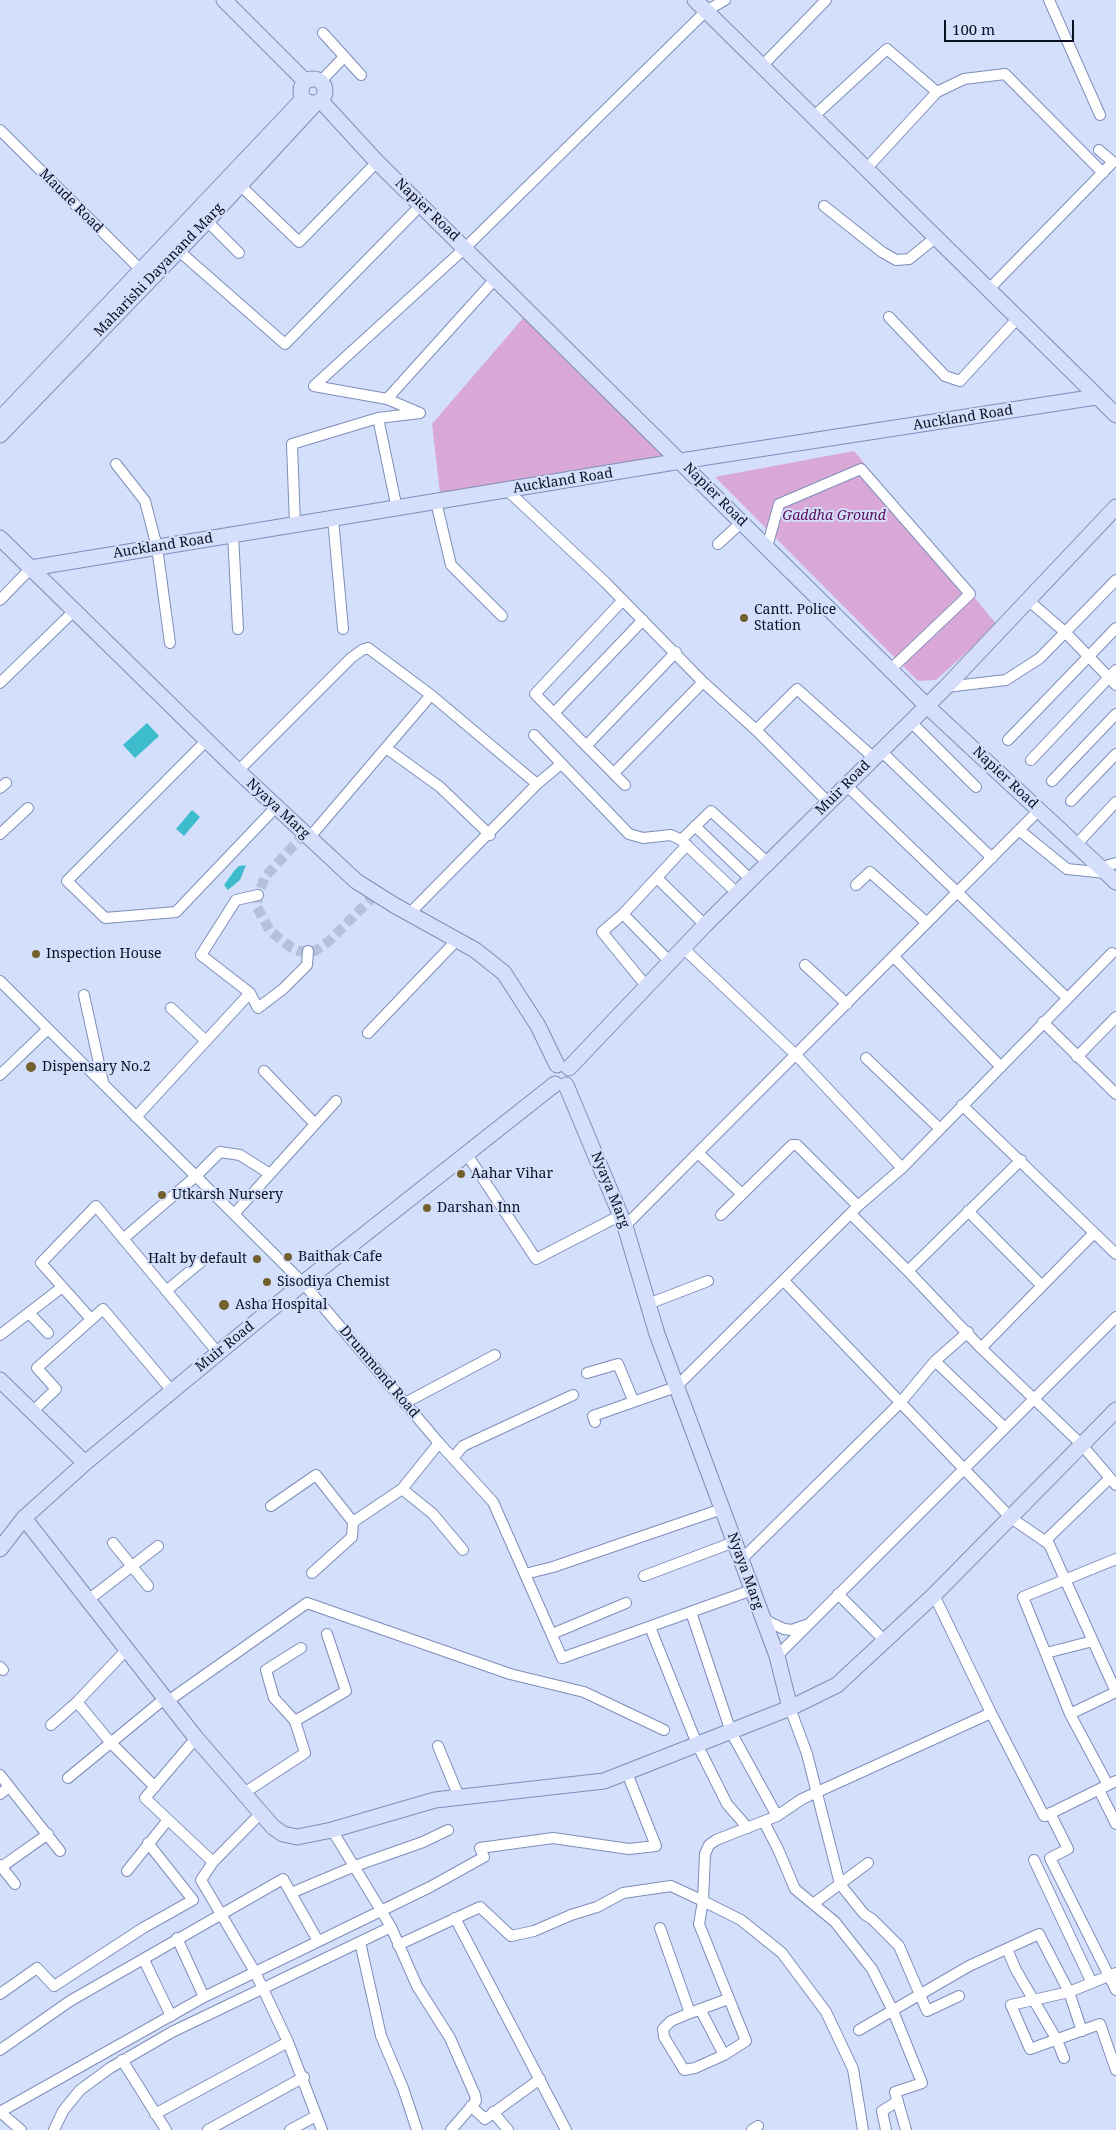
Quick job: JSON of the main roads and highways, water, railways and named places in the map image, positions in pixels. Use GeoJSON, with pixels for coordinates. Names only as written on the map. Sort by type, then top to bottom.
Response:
{"type":"FeatureCollection","features":[{"type":"Feature","properties":{"kind":"water"},"geometry":{"type":"Polygon","coordinates":[[[147,723],[159,736],[135,758],[123,745],[147,723]]]}},
{"type":"Feature","properties":{"kind":"water"},"geometry":{"type":"Polygon","coordinates":[[[192,810],[200,817],[184,836],[176,829],[192,810]]]}},
{"type":"Feature","properties":{"kind":"water"},"geometry":{"type":"Polygon","coordinates":[[[246,865],[240,880],[228,890],[224,885],[234,871],[239,866],[246,865]]]}},
{"type":"Feature","properties":{"kind":"tunnel"},"geometry":{"type":"LineString","coordinates":[[304,834],[265,877],[258,895],[257,907],[270,931],[292,948],[299,951],[315,951],[329,941],[376,894]]}},
{"type":"Feature","properties":{"kind":"place","name":"Cantt. Police Station"},"geometry":{"type":"Point","coordinates":[744,618]}},
{"type":"Feature","properties":{"kind":"place","name":"Inspection House"},"geometry":{"type":"Point","coordinates":[36,954]}},
{"type":"Feature","properties":{"kind":"place","name":"Dispensary No.2"},"geometry":{"type":"Point","coordinates":[31,1067]}},
{"type":"Feature","properties":{"kind":"place","name":"Aahar Vihar"},"geometry":{"type":"Point","coordinates":[461,1174]}},
{"type":"Feature","properties":{"kind":"place","name":"Utkarsh Nursery"},"geometry":{"type":"Point","coordinates":[162,1195]}},
{"type":"Feature","properties":{"kind":"place","name":"Darshan Inn"},"geometry":{"type":"Point","coordinates":[427,1208]}},
{"type":"Feature","properties":{"kind":"place","name":"Baithak Cafe"},"geometry":{"type":"Point","coordinates":[288,1257]}},
{"type":"Feature","properties":{"kind":"place","name":"Halt by default"},"geometry":{"type":"Point","coordinates":[257,1259]}},
{"type":"Feature","properties":{"kind":"place","name":"Sisodiya Chemist"},"geometry":{"type":"Point","coordinates":[267,1282]}},
{"type":"Feature","properties":{"kind":"place","name":"Asha Hospital"},"geometry":{"type":"Point","coordinates":[224,1305]}},
{"type":"Feature","properties":{"kind":"park label","name":"Gaddha Ground"},"geometry":{"type":"Point","coordinates":[834,516]}}]}
